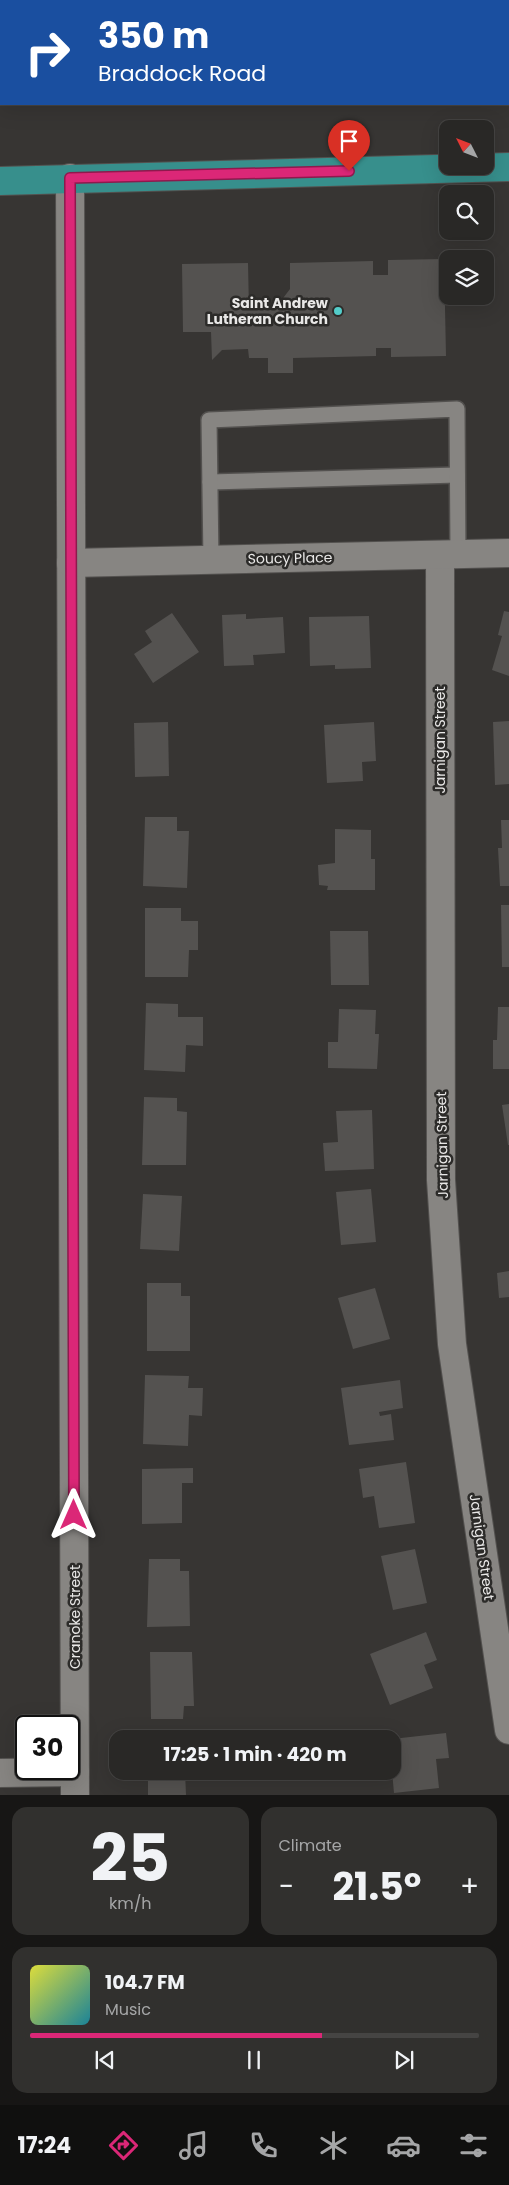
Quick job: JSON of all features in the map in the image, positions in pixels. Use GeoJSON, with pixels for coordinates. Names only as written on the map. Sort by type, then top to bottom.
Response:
{"type":"FeatureCollection","features":[{"type":"Feature","properties":{"kind":"main road"},"geometry":{"type":"LineString","coordinates":[[0,181],[509,167]]}},
{"type":"Feature","properties":{"kind":"street","name":"Cranoke Street"},"geometry":{"type":"LineString","coordinates":[[70,178],[75,1784]]}},
{"type":"Feature","properties":{"kind":"street","name":"Soucy Place"},"geometry":{"type":"LineString","coordinates":[[71,563],[509,554]]}},
{"type":"Feature","properties":{"kind":"street","name":"Jarnigan Street"},"geometry":{"type":"LineString","coordinates":[[449,555],[441,1180],[452,1344],[509,1730]]}},
{"type":"Feature","properties":{"kind":"street"},"geometry":{"type":"LineString","coordinates":[[0,1773],[75,1784]]}},
{"type":"Feature","properties":{"kind":"lane"},"geometry":{"type":"LineString","coordinates":[[211,560],[209,420],[456,409],[457,475],[449,555]]}},
{"type":"Feature","properties":{"kind":"lane"},"geometry":{"type":"LineString","coordinates":[[210,482],[457,475]]}},
{"type":"Feature","properties":{"kind":"building","name":"Saint Andrew Lutheran Church"},"geometry":{"type":"Polygon","coordinates":[[[439,259],[439,305],[445,305],[446,356],[391,357],[391,348],[376,348],[376,356],[293,358],[293,373],[268,373],[268,358],[249,358],[248,349],[222,350],[212,360],[211,332],[183,332],[182,264],[248,263],[249,310],[274,310],[290,289],[290,263],[373,261],[373,275],[388,275],[388,260],[439,259]]]}},
{"type":"Feature","properties":{"kind":"building"},"geometry":{"type":"Polygon","coordinates":[[[504,611],[509,612],[509,676],[492,670],[502,636],[498,635],[504,611]]]}},
{"type":"Feature","properties":{"kind":"building"},"geometry":{"type":"Polygon","coordinates":[[[172,613],[199,652],[153,683],[134,654],[152,642],[145,631],[172,613]]]}},
{"type":"Feature","properties":{"kind":"building"},"geometry":{"type":"Polygon","coordinates":[[[246,614],[246,619],[283,617],[285,653],[253,655],[254,665],[224,666],[222,615],[246,614]]]}},
{"type":"Feature","properties":{"kind":"building"},"geometry":{"type":"Polygon","coordinates":[[[369,616],[371,668],[335,669],[335,665],[310,666],[309,617],[369,616]]]}},
{"type":"Feature","properties":{"kind":"building"},"geometry":{"type":"Polygon","coordinates":[[[509,721],[509,784],[495,785],[493,722],[509,721]]]}},
{"type":"Feature","properties":{"kind":"building"},"geometry":{"type":"Polygon","coordinates":[[[168,722],[169,776],[135,777],[134,723],[168,722]]]}},
{"type":"Feature","properties":{"kind":"building"},"geometry":{"type":"Polygon","coordinates":[[[374,722],[376,761],[362,762],[363,781],[327,783],[324,725],[374,722]]]}},
{"type":"Feature","properties":{"kind":"building"},"geometry":{"type":"Polygon","coordinates":[[[145,817],[177,817],[177,831],[189,831],[187,888],[143,886],[145,817]]]}},
{"type":"Feature","properties":{"kind":"building"},"geometry":{"type":"Polygon","coordinates":[[[501,820],[509,820],[509,886],[500,886],[498,848],[502,848],[501,820]]]}},
{"type":"Feature","properties":{"kind":"building"},"geometry":{"type":"Polygon","coordinates":[[[335,829],[371,830],[371,859],[375,859],[375,890],[327,890],[328,886],[319,885],[318,865],[335,863],[335,829]]]}},
{"type":"Feature","properties":{"kind":"building"},"geometry":{"type":"Polygon","coordinates":[[[501,905],[509,905],[509,967],[502,967],[501,905]]]}},
{"type":"Feature","properties":{"kind":"building"},"geometry":{"type":"Polygon","coordinates":[[[145,908],[181,908],[181,921],[198,921],[198,950],[189,950],[188,977],[145,977],[145,908]]]}},
{"type":"Feature","properties":{"kind":"building"},"geometry":{"type":"Polygon","coordinates":[[[330,931],[368,931],[369,985],[331,985],[330,931]]]}},
{"type":"Feature","properties":{"kind":"building"},"geometry":{"type":"Polygon","coordinates":[[[146,1003],[178,1004],[178,1017],[203,1017],[203,1046],[186,1045],[185,1072],[144,1070],[146,1003]]]}},
{"type":"Feature","properties":{"kind":"building"},"geometry":{"type":"Polygon","coordinates":[[[498,1007],[509,1007],[509,1069],[493,1069],[493,1040],[497,1040],[498,1007]]]}},
{"type":"Feature","properties":{"kind":"building"},"geometry":{"type":"Polygon","coordinates":[[[339,1009],[376,1010],[375,1034],[379,1034],[377,1069],[328,1068],[328,1042],[338,1042],[339,1009]]]}},
{"type":"Feature","properties":{"kind":"building"},"geometry":{"type":"Polygon","coordinates":[[[144,1097],[177,1098],[177,1111],[187,1112],[186,1165],[142,1165],[144,1097]]]}},
{"type":"Feature","properties":{"kind":"building"},"geometry":{"type":"Polygon","coordinates":[[[509,1104],[509,1145],[508,1145],[502,1105],[509,1104]]]}},
{"type":"Feature","properties":{"kind":"building"},"geometry":{"type":"Polygon","coordinates":[[[372,1110],[374,1169],[325,1171],[323,1143],[338,1142],[336,1111],[372,1110]]]}},
{"type":"Feature","properties":{"kind":"building"},"geometry":{"type":"Polygon","coordinates":[[[371,1189],[376,1242],[341,1245],[336,1192],[371,1189]]]}},
{"type":"Feature","properties":{"kind":"building"},"geometry":{"type":"Polygon","coordinates":[[[143,1194],[182,1196],[179,1251],[140,1249],[143,1194]]]}},
{"type":"Feature","properties":{"kind":"building"},"geometry":{"type":"Polygon","coordinates":[[[509,1271],[509,1297],[499,1298],[497,1273],[509,1271]]]}},
{"type":"Feature","properties":{"kind":"building"},"geometry":{"type":"Polygon","coordinates":[[[147,1283],[181,1283],[181,1296],[190,1296],[190,1351],[147,1351],[147,1283]]]}},
{"type":"Feature","properties":{"kind":"building"},"geometry":{"type":"Polygon","coordinates":[[[375,1288],[390,1339],[353,1349],[338,1298],[375,1288]]]}},
{"type":"Feature","properties":{"kind":"building"},"geometry":{"type":"Polygon","coordinates":[[[145,1375],[189,1376],[188,1388],[203,1388],[202,1416],[189,1415],[188,1446],[143,1444],[145,1375]]]}},
{"type":"Feature","properties":{"kind":"building"},"geometry":{"type":"Polygon","coordinates":[[[400,1380],[403,1408],[379,1412],[380,1416],[391,1414],[394,1440],[349,1445],[341,1388],[400,1380]]]}},
{"type":"Feature","properties":{"kind":"building"},"geometry":{"type":"Polygon","coordinates":[[[406,1462],[415,1523],[379,1528],[374,1496],[363,1498],[359,1469],[406,1462]]]}},
{"type":"Feature","properties":{"kind":"building"},"geometry":{"type":"Polygon","coordinates":[[[193,1468],[193,1483],[182,1483],[182,1523],[142,1524],[142,1469],[193,1468]]]}},
{"type":"Feature","properties":{"kind":"building"},"geometry":{"type":"Polygon","coordinates":[[[415,1549],[427,1603],[393,1610],[381,1556],[415,1549]]]}},
{"type":"Feature","properties":{"kind":"building"},"geometry":{"type":"Polygon","coordinates":[[[149,1559],[180,1559],[180,1571],[189,1571],[190,1626],[147,1627],[149,1559]]]}},
{"type":"Feature","properties":{"kind":"building"},"geometry":{"type":"Polygon","coordinates":[[[426,1632],[437,1660],[424,1665],[433,1688],[390,1705],[370,1654],[426,1632]]]}},
{"type":"Feature","properties":{"kind":"building"},"geometry":{"type":"Polygon","coordinates":[[[150,1652],[192,1652],[194,1706],[184,1706],[183,1719],[151,1719],[150,1652]]]}},
{"type":"Feature","properties":{"kind":"building"},"geometry":{"type":"Polygon","coordinates":[[[446,1733],[449,1758],[436,1759],[439,1788],[394,1793],[393,1780],[401,1780],[401,1738],[446,1733]]]}},
{"type":"Feature","properties":{"kind":"building"},"geometry":{"type":"Polygon","coordinates":[[[148,1780],[185,1780],[186,1795],[148,1795],[148,1780]]]}},
{"type":"Feature","properties":{"kind":"place","name":"Saint Andrew Lutheran Church"},"geometry":{"type":"Point","coordinates":[338,311]}},
{"type":"Feature","properties":{"kind":"route"},"geometry":{"type":"LineString","coordinates":[[74,1515],[70,178],[349,171]]}}]}
